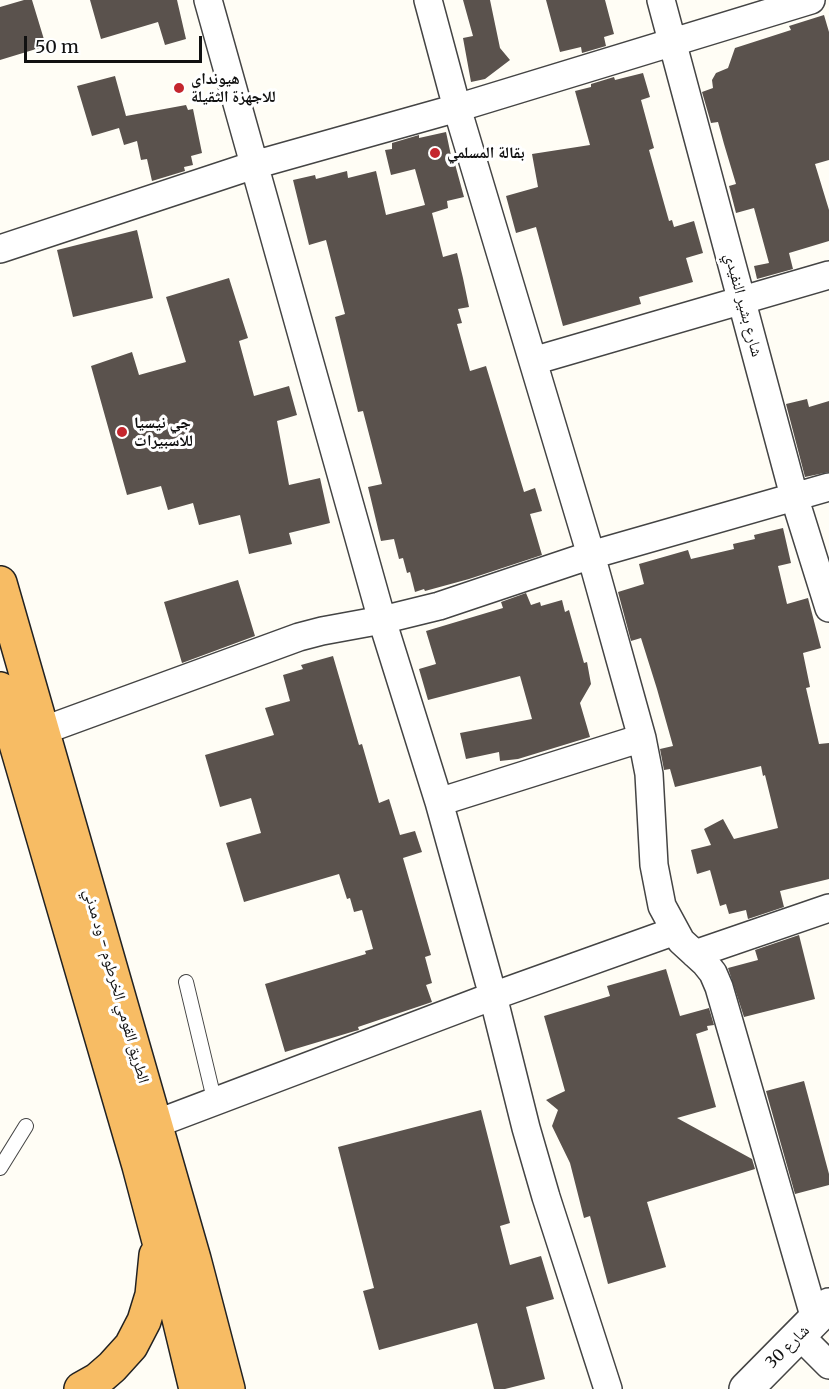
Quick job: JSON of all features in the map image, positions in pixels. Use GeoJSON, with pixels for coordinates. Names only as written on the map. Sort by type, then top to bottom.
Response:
{"type":"FeatureCollection","features":[{"type":"Feature","properties":{"kind":"highway","name":"الطريق القومي الخرطوم - ود مدني"},"geometry":{"type":"LineString","coordinates":[[0,583],[206,1302],[228,1389]]}},
{"type":"Feature","properties":{"kind":"highway","name":"الطريق القومي الخرطوم - ود مدني"},"geometry":{"type":"LineString","coordinates":[[0,689],[75,942],[158,1236],[196,1389]]}},
{"type":"Feature","properties":{"kind":"highway"},"geometry":{"type":"LineString","coordinates":[[81,1389],[97,1380],[112,1367],[130,1346],[144,1321],[153,1295],[158,1236]]}},
{"type":"Feature","properties":{"kind":"street"},"geometry":{"type":"LineString","coordinates":[[208,0],[382,620],[439,802],[493,996],[526,1128],[608,1389]]}},
{"type":"Feature","properties":{"kind":"street"},"geometry":{"type":"LineString","coordinates":[[428,0],[457,108],[591,555],[642,738],[649,774],[655,872],[662,906],[681,941],[712,973],[719,987],[829,1365]]}},
{"type":"Feature","properties":{"kind":"street","name":"شارع بشير النفيدي"},"geometry":{"type":"LineString","coordinates":[[661,0],[794,496],[829,608]]}},
{"type":"Feature","properties":{"kind":"street"},"geometry":{"type":"LineString","coordinates":[[0,249],[254,165],[457,108],[811,0]]}},
{"type":"Feature","properties":{"kind":"street"},"geometry":{"type":"LineString","coordinates":[[533,361],[829,275]]}},
{"type":"Feature","properties":{"kind":"street"},"geometry":{"type":"LineString","coordinates":[[42,730],[299,637],[438,606],[591,555],[829,487]]}},
{"type":"Feature","properties":{"kind":"street"},"geometry":{"type":"LineString","coordinates":[[439,802],[642,738]]}},
{"type":"Feature","properties":{"kind":"street"},"geometry":{"type":"LineString","coordinates":[[695,954],[829,908]]}},
{"type":"Feature","properties":{"kind":"street"},"geometry":{"type":"LineString","coordinates":[[155,1124],[493,996],[675,931]]}},
{"type":"Feature","properties":{"kind":"street","name":"شارع 30"},"geometry":{"type":"LineString","coordinates":[[746,1389],[815,1320]]}},
{"type":"Feature","properties":{"kind":"lane"},"geometry":{"type":"LineString","coordinates":[[186,982],[215,1102]]}},
{"type":"Feature","properties":{"kind":"lane"},"geometry":{"type":"LineString","coordinates":[[0,1168],[26,1126]]}},
{"type":"Feature","properties":{"kind":"building"},"geometry":{"type":"Polygon","coordinates":[[[32,0],[46,46],[0,60],[0,7],[32,0]]]}},
{"type":"Feature","properties":{"kind":"building"},"geometry":{"type":"Polygon","coordinates":[[[90,0],[177,0],[186,39],[165,45],[158,22],[101,39],[90,0]]]}},
{"type":"Feature","properties":{"kind":"building"},"geometry":{"type":"Polygon","coordinates":[[[463,0],[490,0],[500,48],[510,60],[485,79],[471,82],[463,38],[473,36],[463,0]]]}},
{"type":"Feature","properties":{"kind":"building"},"geometry":{"type":"Polygon","coordinates":[[[546,0],[605,0],[614,34],[604,37],[606,46],[582,53],[581,47],[560,52],[546,0]]]}},
{"type":"Feature","properties":{"kind":"building"},"geometry":{"type":"Polygon","coordinates":[[[824,15],[829,32],[829,160],[815,164],[829,210],[829,241],[789,253],[793,269],[757,279],[754,266],[769,263],[754,208],[736,213],[729,186],[736,184],[718,122],[711,123],[702,92],[713,88],[712,80],[716,73],[728,68],[735,48],[791,30],[789,26],[824,15]]]}},
{"type":"Feature","properties":{"kind":"building"},"geometry":{"type":"Polygon","coordinates":[[[643,73],[650,97],[641,100],[654,148],[649,150],[669,221],[672,220],[674,227],[694,221],[703,253],[686,258],[693,282],[639,297],[641,304],[563,326],[536,227],[516,233],[506,196],[538,187],[532,154],[590,145],[575,91],[614,77],[615,80],[643,73]]]}},
{"type":"Feature","properties":{"kind":"building"},"geometry":{"type":"Polygon","coordinates":[[[115,76],[126,116],[186,105],[188,110],[193,109],[202,153],[191,156],[193,165],[184,167],[185,171],[152,181],[147,159],[141,160],[137,141],[124,145],[119,128],[92,136],[77,86],[115,76]]]}},
{"type":"Feature","properties":{"kind":"building"},"geometry":{"type":"Polygon","coordinates":[[[446,132],[453,165],[455,164],[464,197],[447,201],[448,208],[432,213],[443,257],[457,253],[463,278],[469,307],[458,309],[462,323],[457,324],[470,371],[486,366],[524,492],[535,488],[542,511],[530,514],[542,555],[469,579],[415,592],[410,572],[407,573],[403,558],[399,559],[394,539],[381,541],[368,487],[382,484],[363,411],[358,412],[335,317],[345,314],[326,240],[309,245],[293,180],[315,175],[316,179],[347,171],[348,178],[376,171],[386,215],[425,205],[415,169],[391,175],[385,150],[392,149],[392,143],[419,135],[419,138],[446,132]]]}},
{"type":"Feature","properties":{"kind":"building"},"geometry":{"type":"Polygon","coordinates":[[[137,230],[153,298],[73,317],[57,250],[137,230]]]}},
{"type":"Feature","properties":{"kind":"building"},"geometry":{"type":"Polygon","coordinates":[[[229,278],[248,338],[239,341],[254,396],[289,386],[297,415],[277,421],[289,485],[320,478],[330,523],[289,533],[292,544],[249,554],[240,515],[199,525],[193,503],[168,510],[161,486],[127,495],[91,366],[132,352],[139,375],[186,362],[166,297],[229,278]]]}},
{"type":"Feature","properties":{"kind":"building"},"geometry":{"type":"Polygon","coordinates":[[[807,399],[809,407],[829,401],[829,472],[805,477],[786,404],[807,399]]]}},
{"type":"Feature","properties":{"kind":"building"},"geometry":{"type":"Polygon","coordinates":[[[783,528],[791,563],[778,566],[787,604],[808,598],[821,648],[803,653],[810,687],[806,688],[819,744],[829,743],[829,879],[780,891],[784,907],[748,919],[746,910],[729,914],[726,904],[720,906],[710,870],[697,874],[691,850],[711,845],[704,829],[723,819],[734,839],[778,828],[765,775],[763,776],[761,766],[675,787],[670,769],[664,770],[660,749],[673,746],[657,689],[641,638],[631,641],[618,592],[644,584],[639,564],[688,550],[691,559],[734,549],[733,544],[755,539],[754,535],[783,528]]]}},
{"type":"Feature","properties":{"kind":"building"},"geometry":{"type":"Polygon","coordinates":[[[238,580],[255,636],[182,663],[164,602],[238,580]]]}},
{"type":"Feature","properties":{"kind":"building"},"geometry":{"type":"Polygon","coordinates":[[[526,593],[531,605],[540,602],[541,606],[562,600],[565,612],[569,610],[584,663],[587,662],[591,684],[580,703],[590,737],[518,759],[500,761],[499,752],[466,759],[460,733],[532,719],[520,676],[428,700],[419,669],[436,664],[426,631],[503,608],[501,602],[526,593]]]}},
{"type":"Feature","properties":{"kind":"building"},"geometry":{"type":"Polygon","coordinates":[[[333,656],[379,803],[389,799],[400,835],[415,831],[422,852],[403,858],[431,955],[425,957],[432,983],[426,985],[432,1002],[358,1027],[359,1030],[285,1052],[265,984],[366,954],[365,951],[373,949],[362,910],[354,912],[339,874],[244,902],[226,843],[261,833],[251,798],[220,807],[205,755],[274,735],[265,708],[290,701],[283,675],[303,669],[301,665],[333,656]]]}},
{"type":"Feature","properties":{"kind":"building"},"geometry":{"type":"Polygon","coordinates":[[[799,935],[815,999],[744,1017],[728,968],[758,960],[755,950],[799,935]]]}},
{"type":"Feature","properties":{"kind":"building"},"geometry":{"type":"Polygon","coordinates":[[[666,969],[680,1016],[709,1008],[714,1025],[707,1026],[708,1030],[696,1034],[716,1107],[677,1118],[752,1159],[755,1169],[647,1202],[666,1267],[608,1284],[590,1216],[584,1218],[570,1163],[552,1126],[558,1110],[546,1100],[565,1091],[544,1016],[610,996],[607,986],[666,969]]]}},
{"type":"Feature","properties":{"kind":"building"},"geometry":{"type":"Polygon","coordinates":[[[804,1081],[829,1174],[829,1185],[795,1194],[766,1091],[804,1081]]]}},
{"type":"Feature","properties":{"kind":"building"},"geometry":{"type":"Polygon","coordinates":[[[481,1110],[510,1223],[500,1226],[510,1265],[541,1256],[554,1299],[526,1307],[545,1379],[505,1389],[494,1389],[477,1323],[379,1350],[363,1291],[374,1288],[338,1147],[481,1110]]]}},
{"type":"Feature","properties":{"kind":"place","name":"هيونداي للاجهزة الثقيلة"},"geometry":{"type":"Point","coordinates":[179,88]}},
{"type":"Feature","properties":{"kind":"place","name":"بقالة المسلمي"},"geometry":{"type":"Point","coordinates":[435,153]}},
{"type":"Feature","properties":{"kind":"place","name":"جي نيسيا للاسبيرات"},"geometry":{"type":"Point","coordinates":[122,432]}}]}
